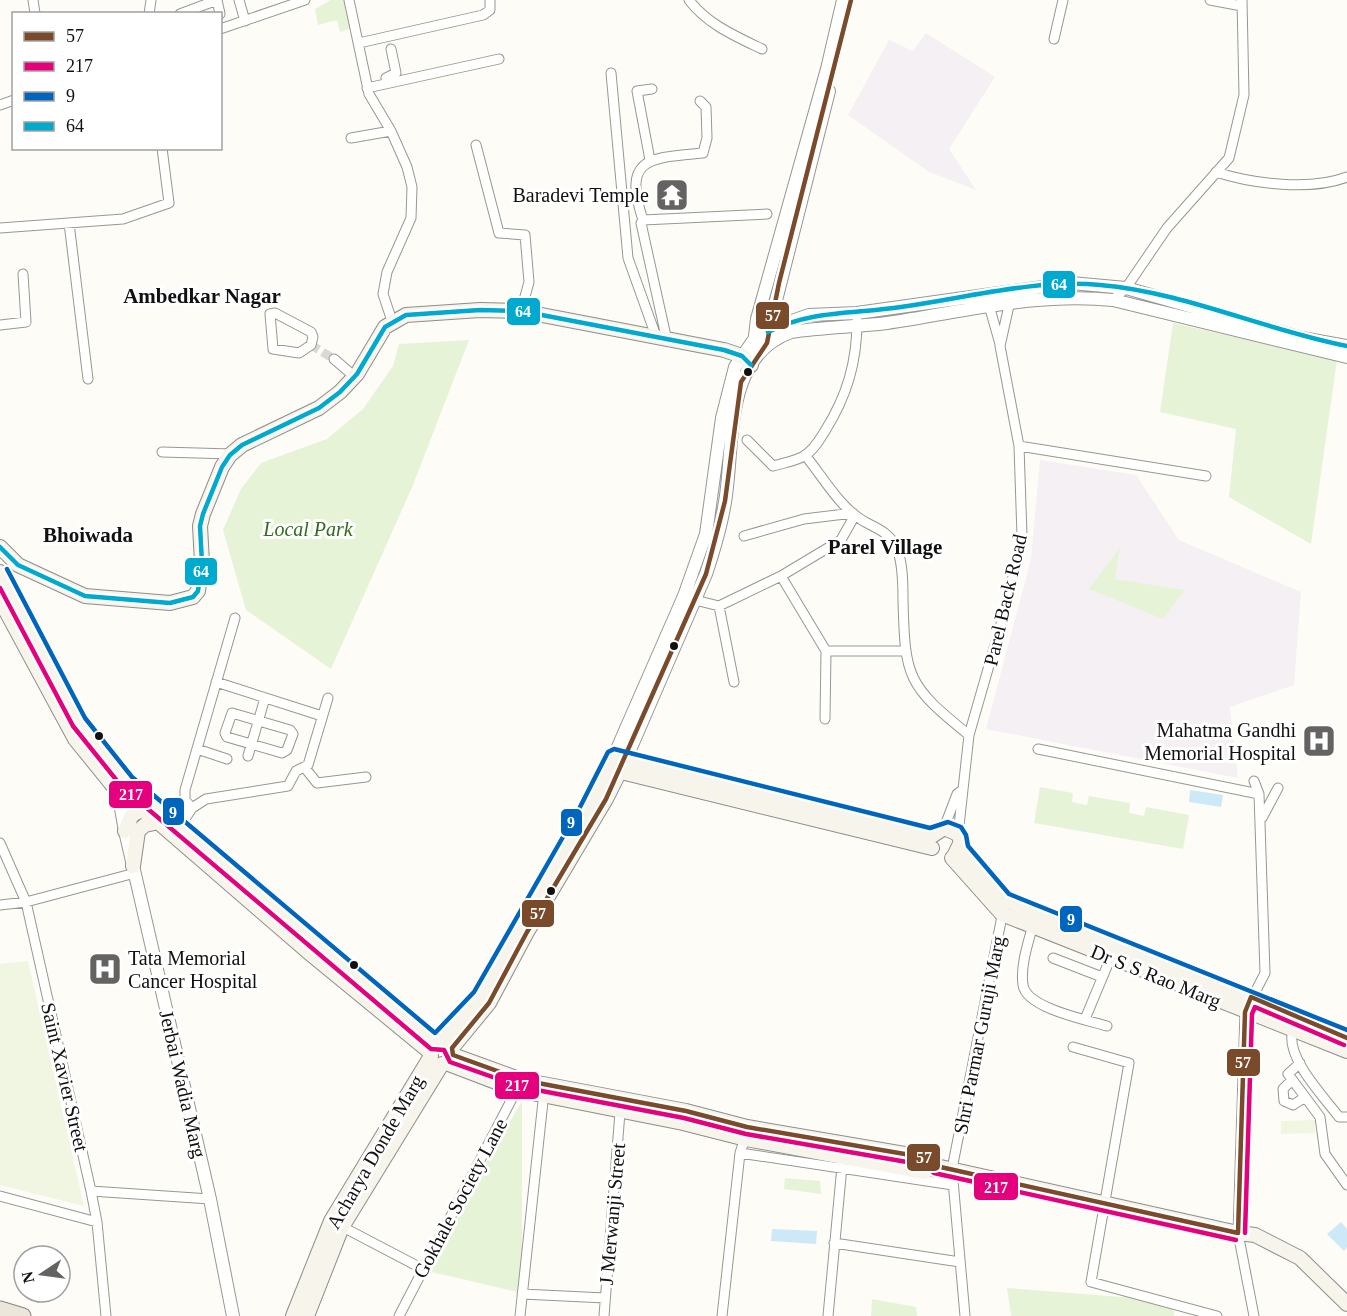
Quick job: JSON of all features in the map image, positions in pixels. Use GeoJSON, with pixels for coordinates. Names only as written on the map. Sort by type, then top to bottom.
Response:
{"type":"FeatureCollection","features":[{"type":"Feature","properties":{"kind":"highway"},"geometry":{"type":"LineString","coordinates":[[0,1309],[23,1316]]}},
{"type":"Feature","properties":{"kind":"main road"},"geometry":{"type":"LineString","coordinates":[[0,547],[18,565],[85,596],[170,603],[193,597],[198,591],[202,514],[222,467],[232,454],[257,436],[319,408],[355,377],[374,349],[378,336],[392,321],[419,313],[520,311],[662,340],[703,346],[750,360]]}},
{"type":"Feature","properties":{"kind":"main road","name":"Jerbai Wadia Marg"},"geometry":{"type":"LineString","coordinates":[[0,572],[79,722],[122,787]]}},
{"type":"Feature","properties":{"kind":"main road","name":"Jerbai Wadia Marg"},"geometry":{"type":"LineString","coordinates":[[0,600],[75,740],[122,787]]}},
{"type":"Feature","properties":{"kind":"main road"},"geometry":{"type":"LineString","coordinates":[[617,764],[936,837],[950,828],[962,842],[956,854],[943,858],[936,837]]}},
{"type":"Feature","properties":{"kind":"main road","name":"Acharya Donde Marg"},"geometry":{"type":"LineString","coordinates":[[293,1316],[337,1224],[441,1053],[484,1000],[617,764]]}},
{"type":"Feature","properties":{"kind":"main road"},"geometry":{"type":"LineString","coordinates":[[122,787],[170,822],[288,926]]}},
{"type":"Feature","properties":{"kind":"main road"},"geometry":{"type":"LineString","coordinates":[[125,831],[132,815],[148,807]]}},
{"type":"Feature","properties":{"kind":"main road"},"geometry":{"type":"LineString","coordinates":[[134,869],[138,831],[145,825],[170,822],[288,926],[441,1053],[520,1085],[684,1117],[843,1157],[924,1172],[936,1166],[952,1169],[1243,1234],[1251,1243],[1294,1262],[1347,1304]]}},
{"type":"Feature","properties":{"kind":"main road"},"geometry":{"type":"LineString","coordinates":[[956,854],[1004,907],[1036,913],[1114,951],[1251,998],[1347,1038]]}},
{"type":"Feature","properties":{"kind":"main road","name":"Dr S S Rao Marg"},"geometry":{"type":"LineString","coordinates":[[1004,907],[1032,927],[1114,951],[1245,1012],[1347,1052]]}},
{"type":"Feature","properties":{"kind":"main road"},"geometry":{"type":"LineString","coordinates":[[596,1100],[620,1112],[684,1117]]}},
{"type":"Feature","properties":{"kind":"main road","name":"Acharya Donde Marg"},"geometry":{"type":"LineString","coordinates":[[307,1316],[337,1224]]}},
{"type":"Feature","properties":{"kind":"main road"},"geometry":{"type":"LineString","coordinates":[[1328,1291],[1347,1316]]}},
{"type":"Feature","properties":{"kind":"street"},"geometry":{"type":"LineString","coordinates":[[185,12],[217,0],[220,12]]}},
{"type":"Feature","properties":{"kind":"street"},"geometry":{"type":"LineString","coordinates":[[239,0],[245,21]]}},
{"type":"Feature","properties":{"kind":"street"},"geometry":{"type":"LineString","coordinates":[[222,29],[305,0]]}},
{"type":"Feature","properties":{"kind":"street"},"geometry":{"type":"LineString","coordinates":[[360,0],[349,1],[369,86],[407,167],[413,203],[411,218],[387,272],[383,294],[392,321]]}},
{"type":"Feature","properties":{"kind":"street"},"geometry":{"type":"LineString","coordinates":[[359,43],[483,15],[490,10],[490,0]]}},
{"type":"Feature","properties":{"kind":"street"},"geometry":{"type":"LineString","coordinates":[[689,0],[695,8],[725,31],[762,49]]}},
{"type":"Feature","properties":{"kind":"street","name":"Acharya Donde Marg"},"geometry":{"type":"LineString","coordinates":[[678,622],[694,600],[716,544],[725,501],[741,382],[750,360],[753,341],[827,69],[843,0]]}},
{"type":"Feature","properties":{"kind":"street","name":"Acharya Donde Marg"},"geometry":{"type":"LineString","coordinates":[[617,764],[678,622],[706,534],[718,446],[731,380],[767,338],[850,0]]}},
{"type":"Feature","properties":{"kind":"street"},"geometry":{"type":"LineString","coordinates":[[1054,39],[1063,0]]}},
{"type":"Feature","properties":{"kind":"street"},"geometry":{"type":"LineString","coordinates":[[1113,300],[1126,288],[1167,228],[1229,158],[1244,95],[1242,3],[1210,0]]}},
{"type":"Feature","properties":{"kind":"street"},"geometry":{"type":"LineString","coordinates":[[391,49],[396,73],[393,79]]}},
{"type":"Feature","properties":{"kind":"street"},"geometry":{"type":"LineString","coordinates":[[366,58],[366,71]]}},
{"type":"Feature","properties":{"kind":"street"},"geometry":{"type":"LineString","coordinates":[[369,86],[393,79],[499,59]]}},
{"type":"Feature","properties":{"kind":"street"},"geometry":{"type":"LineString","coordinates":[[610,73],[628,258],[662,340]]}},
{"type":"Feature","properties":{"kind":"street"},"geometry":{"type":"LineString","coordinates":[[650,160],[637,91],[652,89]]}},
{"type":"Feature","properties":{"kind":"street"},"geometry":{"type":"LineString","coordinates":[[662,340],[640,227],[644,220],[635,181],[642,166],[650,160],[702,153],[707,138],[706,107],[700,101]]}},
{"type":"Feature","properties":{"kind":"street"},"geometry":{"type":"LineString","coordinates":[[351,138],[391,131]]}},
{"type":"Feature","properties":{"kind":"street"},"geometry":{"type":"LineString","coordinates":[[476,145],[499,233],[525,235],[529,282],[520,311]]}},
{"type":"Feature","properties":{"kind":"street"},"geometry":{"type":"LineString","coordinates":[[0,228],[123,219],[169,203],[162,150]]}},
{"type":"Feature","properties":{"kind":"street"},"geometry":{"type":"LineString","coordinates":[[1216,172],[1240,180],[1316,185],[1347,177]]}},
{"type":"Feature","properties":{"kind":"street"},"geometry":{"type":"LineString","coordinates":[[644,220],[767,214]]}},
{"type":"Feature","properties":{"kind":"street"},"geometry":{"type":"LineString","coordinates":[[69,223],[88,379]]}},
{"type":"Feature","properties":{"kind":"street"},"geometry":{"type":"LineString","coordinates":[[0,325],[26,322],[23,274]]}},
{"type":"Feature","properties":{"kind":"street"},"geometry":{"type":"LineString","coordinates":[[987,300],[1060,284],[1126,288],[1347,357]]}},
{"type":"Feature","properties":{"kind":"street"},"geometry":{"type":"LineString","coordinates":[[987,300],[1010,301],[1053,297],[1113,300],[1321,347],[1347,346]]}},
{"type":"Feature","properties":{"kind":"street"},"geometry":{"type":"LineString","coordinates":[[987,300],[1000,346]]}},
{"type":"Feature","properties":{"kind":"street","name":"Acharya Donde Marg"},"geometry":{"type":"LineString","coordinates":[[753,341],[857,319],[987,300]]}},
{"type":"Feature","properties":{"kind":"street","name":"Parel Back Road"},"geometry":{"type":"LineString","coordinates":[[958,835],[969,735],[1008,603],[1022,536],[1019,446],[1000,346],[1010,301]]}},
{"type":"Feature","properties":{"kind":"street"},"geometry":{"type":"LineString","coordinates":[[275,313],[308,329],[313,337],[311,345],[299,353],[273,349],[270,314],[275,313]]}},
{"type":"Feature","properties":{"kind":"street"},"geometry":{"type":"LineString","coordinates":[[747,440],[774,466],[805,455],[816,444],[840,407],[855,361],[857,319]]}},
{"type":"Feature","properties":{"kind":"street"},"geometry":{"type":"LineString","coordinates":[[334,359],[355,377]]}},
{"type":"Feature","properties":{"kind":"street"},"geometry":{"type":"LineString","coordinates":[[718,446],[731,448]]}},
{"type":"Feature","properties":{"kind":"street"},"geometry":{"type":"LineString","coordinates":[[1019,446],[1206,476]]}},
{"type":"Feature","properties":{"kind":"street"},"geometry":{"type":"LineString","coordinates":[[162,452],[232,454]]}},
{"type":"Feature","properties":{"kind":"street"},"geometry":{"type":"LineString","coordinates":[[805,455],[854,514],[877,526],[898,549],[903,594],[904,651],[912,681],[940,712],[969,735]]}},
{"type":"Feature","properties":{"kind":"street"},"geometry":{"type":"LineString","coordinates":[[744,536],[804,519],[854,514]]}},
{"type":"Feature","properties":{"kind":"street"},"geometry":{"type":"LineString","coordinates":[[694,600],[719,606],[781,576],[841,540],[854,514]]}},
{"type":"Feature","properties":{"kind":"street"},"geometry":{"type":"LineString","coordinates":[[781,576],[826,651],[825,719]]}},
{"type":"Feature","properties":{"kind":"street"},"geometry":{"type":"LineString","coordinates":[[719,606],[734,682]]}},
{"type":"Feature","properties":{"kind":"street"},"geometry":{"type":"LineString","coordinates":[[192,808],[184,795],[235,618]]}},
{"type":"Feature","properties":{"kind":"street"},"geometry":{"type":"LineString","coordinates":[[826,651],[904,651]]}},
{"type":"Feature","properties":{"kind":"street"},"geometry":{"type":"LineString","coordinates":[[216,682],[322,716]]}},
{"type":"Feature","properties":{"kind":"street"},"geometry":{"type":"LineString","coordinates":[[248,756],[265,698]]}},
{"type":"Feature","properties":{"kind":"street"},"geometry":{"type":"LineString","coordinates":[[305,768],[328,698]]}},
{"type":"Feature","properties":{"kind":"street"},"geometry":{"type":"LineString","coordinates":[[232,713],[290,730],[293,734],[287,750],[282,753],[252,743],[227,736],[225,733],[232,713]]}},
{"type":"Feature","properties":{"kind":"street"},"geometry":{"type":"LineString","coordinates":[[197,749],[226,759]]}},
{"type":"Feature","properties":{"kind":"street"},"geometry":{"type":"LineString","coordinates":[[1038,749],[1259,794]]}},
{"type":"Feature","properties":{"kind":"street"},"geometry":{"type":"LineString","coordinates":[[305,768],[317,783],[366,777]]}},
{"type":"Feature","properties":{"kind":"street"},"geometry":{"type":"LineString","coordinates":[[170,822],[206,799],[288,786],[296,771],[305,768]]}},
{"type":"Feature","properties":{"kind":"street"},"geometry":{"type":"LineString","coordinates":[[1254,781],[1259,794],[1261,820],[1265,973],[1245,1012],[1243,1234],[1254,1316]]}},
{"type":"Feature","properties":{"kind":"street","name":"Jerbai Wadia Marg"},"geometry":{"type":"LineString","coordinates":[[122,787],[125,831],[210,1199],[233,1316]]}},
{"type":"Feature","properties":{"kind":"street"},"geometry":{"type":"LineString","coordinates":[[1261,820],[1278,788]]}},
{"type":"Feature","properties":{"kind":"street","name":"Parel Back Road"},"geometry":{"type":"LineString","coordinates":[[936,837],[957,794],[962,791]]}},
{"type":"Feature","properties":{"kind":"street","name":"Saint Xavier Street"},"geometry":{"type":"LineString","coordinates":[[0,843],[26,902],[91,1191],[97,1222],[106,1316]]}},
{"type":"Feature","properties":{"kind":"street"},"geometry":{"type":"LineString","coordinates":[[0,905],[26,902],[134,869]]}},
{"type":"Feature","properties":{"kind":"street","name":"Shri Parmar Guruji Marg"},"geometry":{"type":"LineString","coordinates":[[965,1316],[952,1169],[1004,907]]}},
{"type":"Feature","properties":{"kind":"street"},"geometry":{"type":"LineString","coordinates":[[1036,913],[1026,951],[1023,985],[1029,998],[1043,1006],[1107,1026]]}},
{"type":"Feature","properties":{"kind":"street"},"geometry":{"type":"LineString","coordinates":[[1085,1019],[1114,951]]}},
{"type":"Feature","properties":{"kind":"street"},"geometry":{"type":"LineString","coordinates":[[1053,958],[1102,977]]}},
{"type":"Feature","properties":{"kind":"street"},"geometry":{"type":"LineString","coordinates":[[1298,1032],[1295,1053],[1300,1063],[1339,1116],[1347,1118]]}},
{"type":"Feature","properties":{"kind":"street"},"geometry":{"type":"LineString","coordinates":[[1073,1047],[1129,1063],[1091,1282],[1181,1312],[1217,1316]]}},
{"type":"Feature","properties":{"kind":"street"},"geometry":{"type":"LineString","coordinates":[[1300,1063],[1288,1074],[1320,1117],[1325,1155],[1347,1185]]}},
{"type":"Feature","properties":{"kind":"street"},"geometry":{"type":"LineString","coordinates":[[1292,1080],[1282,1089],[1284,1101],[1293,1106],[1305,1097]]}},
{"type":"Feature","properties":{"kind":"street","name":"Gokhale Society Lane"},"geometry":{"type":"LineString","coordinates":[[399,1316],[520,1085]]}},
{"type":"Feature","properties":{"kind":"street"},"geometry":{"type":"LineString","coordinates":[[520,1316],[544,1090]]}},
{"type":"Feature","properties":{"kind":"street","name":"J Merwanji Street"},"geometry":{"type":"LineString","coordinates":[[604,1316],[620,1112]]}},
{"type":"Feature","properties":{"kind":"street"},"geometry":{"type":"LineString","coordinates":[[722,1316],[740,1153],[746,1133]]}},
{"type":"Feature","properties":{"kind":"street"},"geometry":{"type":"LineString","coordinates":[[740,1153],[843,1157],[953,1185]]}},
{"type":"Feature","properties":{"kind":"street"},"geometry":{"type":"LineString","coordinates":[[828,1316],[843,1157]]}},
{"type":"Feature","properties":{"kind":"street"},"geometry":{"type":"LineString","coordinates":[[91,1191],[210,1199]]}},
{"type":"Feature","properties":{"kind":"street"},"geometry":{"type":"LineString","coordinates":[[0,1196],[97,1222]]}},
{"type":"Feature","properties":{"kind":"street"},"geometry":{"type":"LineString","coordinates":[[337,1224],[423,1269]]}},
{"type":"Feature","properties":{"kind":"street"},"geometry":{"type":"LineString","coordinates":[[834,1243],[960,1262]]}},
{"type":"Feature","properties":{"kind":"street"},"geometry":{"type":"LineString","coordinates":[[522,1294],[605,1298]]}},
{"type":"Feature","properties":{"kind":"shaded area"},"geometry":{"type":"Polygon","coordinates":[[[926,33],[995,77],[949,149],[976,190],[929,172],[848,115],[889,40],[913,51],[926,33]]]}},
{"type":"Feature","properties":{"kind":"shaded area"},"geometry":{"type":"Polygon","coordinates":[[[1040,460],[1136,475],[1179,540],[1301,592],[1294,685],[1230,707],[1238,778],[986,729],[1031,559],[1040,460]]]}},
{"type":"Feature","properties":{"kind":"green space"},"geometry":{"type":"Polygon","coordinates":[[[331,0],[348,0],[353,28],[340,32],[337,20],[318,25],[315,9],[331,0]]]}},
{"type":"Feature","properties":{"kind":"green space"},"geometry":{"type":"Polygon","coordinates":[[[1173,323],[1337,360],[1311,544],[1229,497],[1236,429],[1160,412],[1173,323]]]}},
{"type":"Feature","properties":{"kind":"green space","name":"Local Park"},"geometry":{"type":"Polygon","coordinates":[[[469,340],[413,485],[331,669],[246,610],[223,530],[241,489],[261,463],[327,439],[363,409],[393,366],[399,344],[469,340]]]}},
{"type":"Feature","properties":{"kind":"green space"},"geometry":{"type":"Polygon","coordinates":[[[1120,547],[1115,579],[1185,590],[1163,619],[1089,589],[1120,547]]]}},
{"type":"Feature","properties":{"kind":"green space"},"geometry":{"type":"Polygon","coordinates":[[[1040,787],[1073,793],[1072,802],[1087,805],[1089,796],[1130,803],[1129,813],[1144,816],[1146,807],[1189,815],[1183,849],[1034,823],[1040,787]]]}},
{"type":"Feature","properties":{"kind":"green space"},"geometry":{"type":"Polygon","coordinates":[[[28,961],[84,1206],[0,1185],[0,964],[28,961]]]}},
{"type":"Feature","properties":{"kind":"green space"},"geometry":{"type":"Polygon","coordinates":[[[522,1101],[522,1293],[423,1270],[522,1101]]]}},
{"type":"Feature","properties":{"kind":"green space"},"geometry":{"type":"Polygon","coordinates":[[[1315,1120],[1315,1133],[1281,1134],[1281,1121],[1315,1120]]]}},
{"type":"Feature","properties":{"kind":"green space"},"geometry":{"type":"Polygon","coordinates":[[[785,1178],[820,1181],[821,1194],[784,1189],[785,1178]]]}},
{"type":"Feature","properties":{"kind":"green space"},"geometry":{"type":"Polygon","coordinates":[[[1007,1288],[1172,1301],[1174,1316],[1011,1316],[1007,1288]]]}},
{"type":"Feature","properties":{"kind":"green space"},"geometry":{"type":"Polygon","coordinates":[[[872,1299],[916,1307],[917,1316],[871,1316],[872,1299]]]}},
{"type":"Feature","properties":{"kind":"water"},"geometry":{"type":"Polygon","coordinates":[[[1190,790],[1223,795],[1221,807],[1189,802],[1190,790]]]}},
{"type":"Feature","properties":{"kind":"water"},"geometry":{"type":"Polygon","coordinates":[[[1341,1222],[1347,1229],[1347,1247],[1344,1251],[1327,1234],[1341,1222]]]}},
{"type":"Feature","properties":{"kind":"water"},"geometry":{"type":"Polygon","coordinates":[[[772,1229],[817,1231],[816,1244],[771,1241],[772,1229]]]}},
{"type":"Feature","properties":{"kind":"tunnel"},"geometry":{"type":"LineString","coordinates":[[311,345],[334,359]]}},
{"type":"Feature","properties":{"kind":"transit line","name":"57"},"geometry":{"type":"LineString","coordinates":[[851,0],[779,283],[767,343],[741,382],[725,501],[706,574],[606,799],[527,932],[489,1003],[452,1048],[453,1055],[522,1080],[686,1111],[747,1127],[928,1158],[936,1166],[1238,1233]]}},
{"type":"Feature","properties":{"kind":"transit line","name":"64"},"geometry":{"type":"LineString","coordinates":[[768,332],[817,316],[901,307],[1000,290],[1075,284],[1100,285],[1162,295],[1285,331],[1347,346]]}},
{"type":"Feature","properties":{"kind":"transit line","name":"64"},"geometry":{"type":"LineString","coordinates":[[0,547],[18,565],[85,596],[170,603],[193,597],[198,591],[202,563],[200,526],[203,514],[222,467],[230,455],[242,445],[319,408],[340,392],[357,374],[385,327],[406,315],[480,310],[521,311],[724,350],[742,356],[751,365]]}},
{"type":"Feature","properties":{"kind":"transit line","name":"9"},"geometry":{"type":"LineString","coordinates":[[7,569],[85,718],[132,777],[435,1033],[474,992],[579,809],[608,752],[614,749],[930,828],[948,822],[961,827],[966,835],[968,846],[1009,894],[1347,1030]]}},
{"type":"Feature","properties":{"kind":"transit line","name":"217"},"geometry":{"type":"LineString","coordinates":[[0,588],[73,726],[122,787],[431,1049],[444,1050],[450,1062],[521,1087],[684,1118],[746,1134],[924,1165],[934,1173],[1236,1240]]}},
{"type":"Feature","properties":{"kind":"transit line","name":"57"},"geometry":{"type":"LineString","coordinates":[[1238,1233],[1245,1012],[1251,997],[1347,1038]]}},
{"type":"Feature","properties":{"kind":"transit line","name":"217"},"geometry":{"type":"LineString","coordinates":[[1245,1233],[1252,1014],[1255,1007],[1344,1045]]}},
{"type":"Feature","properties":{"kind":"place","name":"Baradevi Temple"},"geometry":{"type":"Point","coordinates":[672,195]}},
{"type":"Feature","properties":{"kind":"place","name":"Mahatma Gandhi Memorial Hospital"},"geometry":{"type":"Point","coordinates":[1319,741]}},
{"type":"Feature","properties":{"kind":"place","name":"Tata Memorial Cancer Hospital"},"geometry":{"type":"Point","coordinates":[105,969]}},
{"type":"Feature","properties":{"kind":"district","name":"Ambedkar Nagar"},"geometry":{"type":"Point","coordinates":[202,296]}},
{"type":"Feature","properties":{"kind":"district","name":"Bhoiwada"},"geometry":{"type":"Point","coordinates":[88,535]}},
{"type":"Feature","properties":{"kind":"district","name":"Parel Village"},"geometry":{"type":"Point","coordinates":[885,547]}}]}
